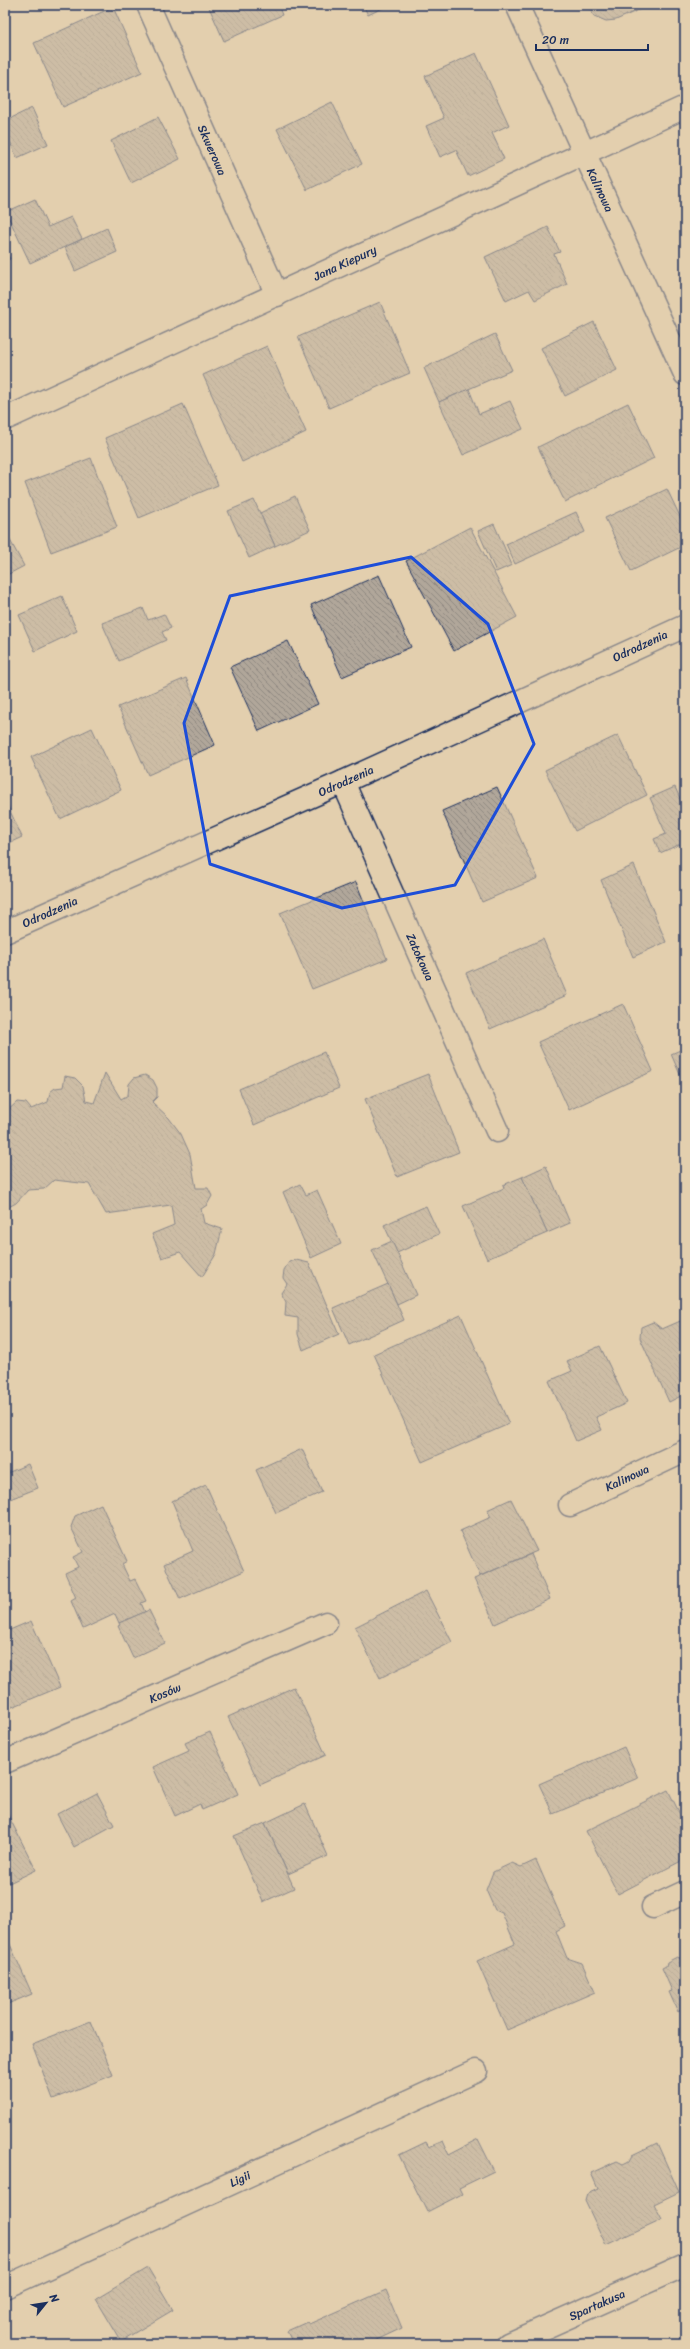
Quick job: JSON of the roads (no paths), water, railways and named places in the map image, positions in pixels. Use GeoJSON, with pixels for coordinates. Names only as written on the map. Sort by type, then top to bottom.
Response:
{"type":"FeatureCollection","features":[{"type":"Feature","properties":{"kind":"street","name":"Skwerowa"},"geometry":{"type":"LineString","coordinates":[[148,5],[277,295]]}},
{"type":"Feature","properties":{"kind":"street","name":"Kalinowa"},"geometry":{"type":"LineString","coordinates":[[517,5],[685,374]]}},
{"type":"Feature","properties":{"kind":"street","name":"Jana Kiepury"},"geometry":{"type":"LineString","coordinates":[[5,419],[685,107]]}},
{"type":"Feature","properties":{"kind":"street","name":"Odrodzenia"},"geometry":{"type":"LineString","coordinates":[[5,932],[343,782],[685,626]]}},
{"type":"Feature","properties":{"kind":"street","name":"Zatokowa"},"geometry":{"type":"LineString","coordinates":[[343,782],[497,1131]]}},
{"type":"Feature","properties":{"kind":"street","name":"Kalinowa"},"geometry":{"type":"LineString","coordinates":[[570,1505],[685,1451]]}},
{"type":"Feature","properties":{"kind":"street","name":"Kosów"},"geometry":{"type":"LineString","coordinates":[[5,1762],[326,1623]]}},
{"type":"Feature","properties":{"kind":"street"},"geometry":{"type":"LineString","coordinates":[[653,1907],[685,1892]]}},
{"type":"Feature","properties":{"kind":"street","name":"Ligii"},"geometry":{"type":"LineString","coordinates":[[5,2287],[476,2071]]}},
{"type":"Feature","properties":{"kind":"street","name":"Spartakusa"},"geometry":{"type":"LineString","coordinates":[[508,2344],[685,2265]]}}]}
